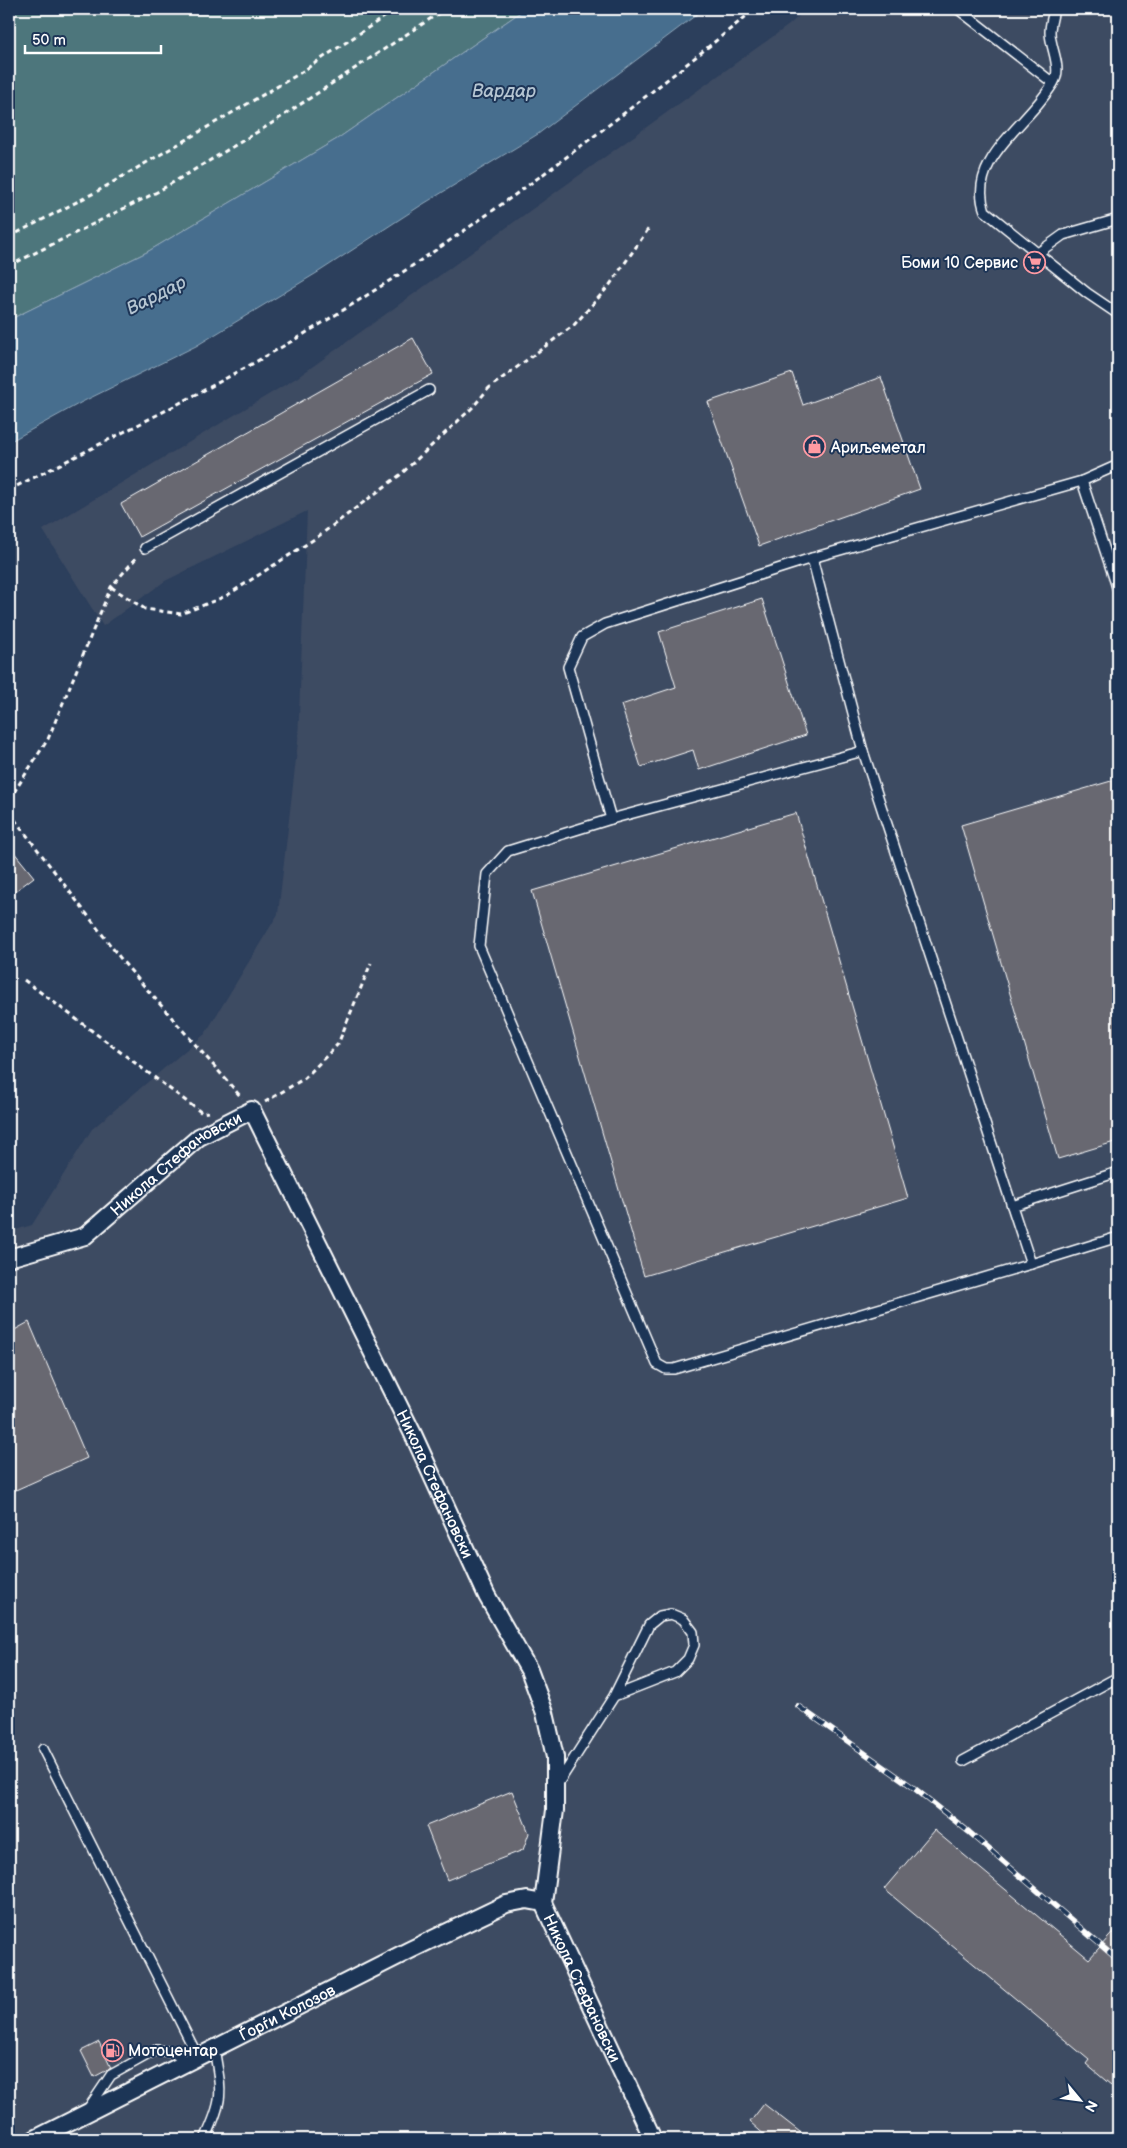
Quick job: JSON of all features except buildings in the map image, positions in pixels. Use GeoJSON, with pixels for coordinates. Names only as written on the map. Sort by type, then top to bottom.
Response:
{"type":"FeatureCollection","features":[{"type":"Feature","properties":{"kind":"street","name":"Никола Стефановски"},"geometry":{"type":"LineString","coordinates":[[9,1258],[85,1236],[199,1137],[252,1110],[413,1434],[488,1596],[529,1670],[545,1713],[555,1757],[554,1810],[543,1903],[653,2139]]}},
{"type":"Feature","properties":{"kind":"street","name":"Ѓорѓи Колозов"},"geometry":{"type":"LineString","coordinates":[[35,2139],[214,2048],[506,1904],[527,1900],[543,1903]]}},
{"type":"Feature","properties":{"kind":"lane"},"geometry":{"type":"LineString","coordinates":[[958,9],[1054,83]]}},
{"type":"Feature","properties":{"kind":"lane"},"geometry":{"type":"LineString","coordinates":[[1054,9],[1050,32],[1057,75],[1054,83],[990,161],[980,188],[984,211],[1087,293],[1118,314]]}},
{"type":"Feature","properties":{"kind":"lane"},"geometry":{"type":"LineString","coordinates":[[1038,253],[1063,235],[1118,219]]}},
{"type":"Feature","properties":{"kind":"lane"},"geometry":{"type":"LineString","coordinates":[[145,548],[429,390]]}},
{"type":"Feature","properties":{"kind":"lane"},"geometry":{"type":"LineString","coordinates":[[611,819],[568,667],[582,637],[604,624],[812,558],[1082,481],[1118,465]]}},
{"type":"Feature","properties":{"kind":"lane"},"geometry":{"type":"LineString","coordinates":[[1082,481],[1118,590]]}},
{"type":"Feature","properties":{"kind":"lane"},"geometry":{"type":"LineString","coordinates":[[812,558],[863,751],[1031,1264]]}},
{"type":"Feature","properties":{"kind":"lane"},"geometry":{"type":"LineString","coordinates":[[863,751],[611,819],[508,851],[487,874],[480,946],[657,1364],[666,1369],[674,1369],[1118,1237]]}},
{"type":"Feature","properties":{"kind":"lane"},"geometry":{"type":"LineString","coordinates":[[1012,1206],[1118,1172]]}},
{"type":"Feature","properties":{"kind":"lane"},"geometry":{"type":"LineString","coordinates":[[554,1790],[614,1696],[649,1625],[660,1616],[671,1614],[683,1619],[693,1632],[694,1645],[688,1659],[675,1672],[614,1696]]}},
{"type":"Feature","properties":{"kind":"lane"},"geometry":{"type":"LineString","coordinates":[[963,1761],[1118,1677]]}},
{"type":"Feature","properties":{"kind":"lane"},"geometry":{"type":"LineString","coordinates":[[43,1750],[193,2059]]}},
{"type":"Feature","properties":{"kind":"lane"},"geometry":{"type":"LineString","coordinates":[[206,2137],[219,2109],[222,2093],[214,2048]]}},
{"type":"Feature","properties":{"kind":"lane"},"geometry":{"type":"LineString","coordinates":[[84,2114],[111,2075],[156,2050],[172,2052],[193,2059]]}},
{"type":"Feature","properties":{"kind":"path"},"geometry":{"type":"LineString","coordinates":[[9,237],[96,192],[297,76],[396,9]]}},
{"type":"Feature","properties":{"kind":"path"},"geometry":{"type":"LineString","coordinates":[[9,266],[165,187],[269,125],[445,9]]}},
{"type":"Feature","properties":{"kind":"path"},"geometry":{"type":"LineString","coordinates":[[9,490],[155,416],[308,331],[446,244],[589,139],[755,9]]}},
{"type":"Feature","properties":{"kind":"path"},"geometry":{"type":"LineString","coordinates":[[110,587],[144,609],[181,614],[226,596],[316,538],[400,475],[472,408],[489,388],[574,325],[609,286],[649,228]]}},
{"type":"Feature","properties":{"kind":"path"},"geometry":{"type":"LineString","coordinates":[[9,800],[48,739],[110,587],[145,548]]}},
{"type":"Feature","properties":{"kind":"path"},"geometry":{"type":"LineString","coordinates":[[9,812],[124,962],[252,1110],[305,1078],[338,1044],[371,963]]}},
{"type":"Feature","properties":{"kind":"path"},"geometry":{"type":"LineString","coordinates":[[24,980],[202,1113],[212,1112]]}},
{"type":"Feature","properties":{"kind":"shaded area"},"geometry":{"type":"Polygon","coordinates":[[[807,9],[1118,9],[1118,2139],[9,2139],[9,1232],[32,1225],[92,1129],[205,1034],[278,914],[298,742],[307,511],[165,581],[103,626],[43,530],[298,377],[789,25],[807,9]]]}},
{"type":"Feature","properties":{"kind":"green space"},"geometry":{"type":"Polygon","coordinates":[[[9,9],[525,9],[337,139],[147,252],[9,320],[9,9]]]}},
{"type":"Feature","properties":{"kind":"water","name":"Вардар"},"geometry":{"type":"Polygon","coordinates":[[[525,9],[704,9],[538,134],[420,206],[320,271],[196,346],[82,402],[9,442],[9,320],[147,252],[337,139],[525,9]]]}},
{"type":"Feature","properties":{"kind":"railway"},"geometry":{"type":"LineString","coordinates":[[798,1706],[914,1788],[969,1832],[1118,1960]]}},
{"type":"Feature","properties":{"kind":"place","name":"Боми 10 Сервис"},"geometry":{"type":"Point","coordinates":[1034,262]}},
{"type":"Feature","properties":{"kind":"place","name":"Ариљеметал"},"geometry":{"type":"Point","coordinates":[815,447]}},
{"type":"Feature","properties":{"kind":"place","name":"Мотоцентар"},"geometry":{"type":"Point","coordinates":[112,2050]}}]}
